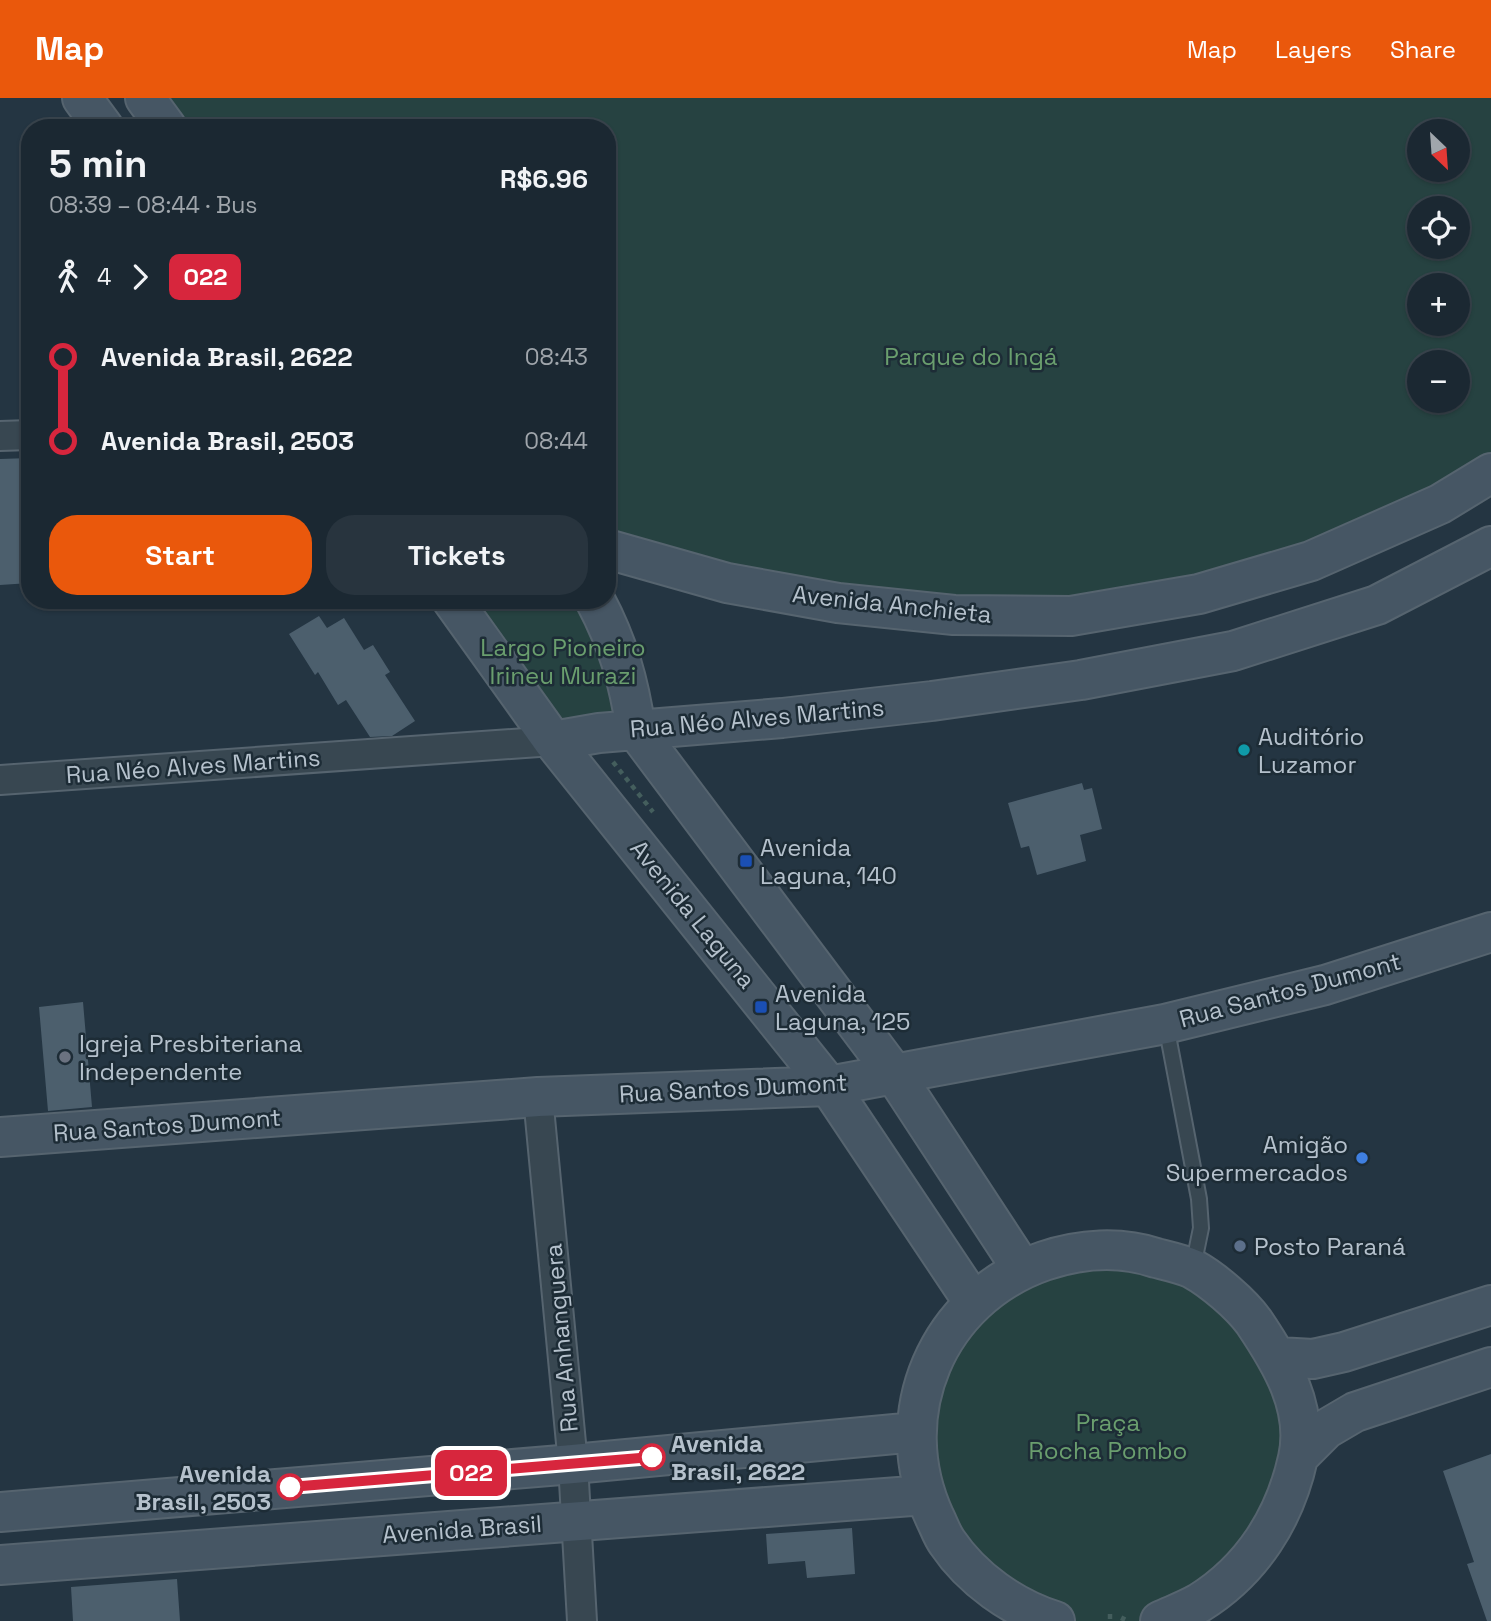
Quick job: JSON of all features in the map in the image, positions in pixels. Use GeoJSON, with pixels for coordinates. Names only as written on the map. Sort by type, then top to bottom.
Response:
{"type":"FeatureCollection","features":[{"type":"Feature","properties":{"kind":"main road"},"geometry":{"type":"LineString","coordinates":[[82,98],[97,119]]}},
{"type":"Feature","properties":{"kind":"main road"},"geometry":{"type":"LineString","coordinates":[[145,98],[160,119]]}},
{"type":"Feature","properties":{"kind":"main road","name":"Avenida Anchieta"},"geometry":{"type":"LineString","coordinates":[[616,552],[727,583],[838,603],[954,615],[1071,616],[1199,594],[1311,562],[1440,504],[1491,473]]}},
{"type":"Feature","properties":{"kind":"main road","name":"Rua Néo Alves Martins"},"geometry":{"type":"LineString","coordinates":[[553,741],[636,730],[782,718],[932,701],[1081,680],[1233,651],[1377,604],[1491,546]]}},
{"type":"Feature","properties":{"kind":"main road","name":"Avenida Laguna"},"geometry":{"type":"LineString","coordinates":[[458,609],[553,741],[829,1086],[974,1303]]}},
{"type":"Feature","properties":{"kind":"main road"},"geometry":{"type":"LineString","coordinates":[[600,609],[610,629],[629,686],[636,730],[895,1074],[1022,1269]]}},
{"type":"Feature","properties":{"kind":"main road","name":"Rua Santos Dumont"},"geometry":{"type":"LineString","coordinates":[[0,1137],[538,1097],[829,1086],[1165,1024],[1325,985],[1491,932]]}},
{"type":"Feature","properties":{"kind":"main road"},"geometry":{"type":"LineString","coordinates":[[1055,1621],[1037,1615],[986,1586],[946,1542],[925,1495],[917,1460],[916,1432],[921,1396],[932,1362],[950,1330],[987,1290],[1022,1269],[1072,1252],[1134,1251],[1193,1269],[1242,1306],[1278,1357],[1290,1382],[1300,1426],[1299,1456],[1288,1494],[1268,1538],[1237,1575],[1198,1604],[1141,1615]]}},
{"type":"Feature","properties":{"kind":"main road"},"geometry":{"type":"LineString","coordinates":[[1278,1357],[1313,1359],[1344,1352],[1491,1305]]}},
{"type":"Feature","properties":{"kind":"main road"},"geometry":{"type":"LineString","coordinates":[[1299,1456],[1326,1429],[1355,1412],[1491,1367]]}},
{"type":"Feature","properties":{"kind":"main road"},"geometry":{"type":"LineString","coordinates":[[0,1512],[916,1432]]}},
{"type":"Feature","properties":{"kind":"main road","name":"Avenida Brasil"},"geometry":{"type":"LineString","coordinates":[[0,1565],[925,1495]]}},
{"type":"Feature","properties":{"kind":"street"},"geometry":{"type":"LineString","coordinates":[[0,436],[21,435]]}},
{"type":"Feature","properties":{"kind":"street","name":"Rua Néo Alves Martins"},"geometry":{"type":"LineString","coordinates":[[0,780],[553,741]]}},
{"type":"Feature","properties":{"kind":"street","name":"Rua Anhanguera"},"geometry":{"type":"LineString","coordinates":[[538,1097],[573,1464],[582,1621]]}},
{"type":"Feature","properties":{"kind":"lane"},"geometry":{"type":"LineString","coordinates":[[1165,1024],[1199,1199],[1201,1228],[1193,1269]]}},
{"type":"Feature","properties":{"kind":"path"},"geometry":{"type":"LineString","coordinates":[[1110,1621],[1110,1614],[1141,1615]]}},
{"type":"Feature","properties":{"kind":"path"},"geometry":{"type":"LineString","coordinates":[[1122,1621],[1141,1615]]}},
{"type":"Feature","properties":{"kind":"green space","name":"Parque do Ingá"},"geometry":{"type":"Polygon","coordinates":[[[145,98],[1491,98],[1491,473],[1311,562],[954,615],[616,551],[616,119],[160,119],[145,98]]]}},
{"type":"Feature","properties":{"kind":"green space","name":"Largo Pioneiro Irineu Murazi"},"geometry":{"type":"Polygon","coordinates":[[[458,609],[598,609],[636,730],[553,741],[458,609]]]}},
{"type":"Feature","properties":{"kind":"green space","name":"Praça Rocha Pombo"},"geometry":{"type":"Polygon","coordinates":[[[1022,1269],[1193,1269],[1290,1383],[1268,1538],[1160,1621],[1055,1621],[1037,1615],[925,1495],[921,1396],[1022,1269]]]}},
{"type":"Feature","properties":{"kind":"building"},"geometry":{"type":"Polygon","coordinates":[[[21,458],[21,584],[0,585],[0,459],[21,458]]]}},
{"type":"Feature","properties":{"kind":"building"},"geometry":{"type":"Polygon","coordinates":[[[319,616],[327,628],[344,618],[364,650],[373,645],[390,672],[385,675],[415,721],[392,736],[370,737],[346,700],[338,705],[318,672],[315,675],[289,634],[319,616]]]}},
{"type":"Feature","properties":{"kind":"building"},"geometry":{"type":"Polygon","coordinates":[[[1082,783],[1084,790],[1092,788],[1102,829],[1080,835],[1086,861],[1037,875],[1029,846],[1021,848],[1008,803],[1082,783]]]}},
{"type":"Feature","properties":{"kind":"building","name":"Igreja Presbiteriana Independente"},"geometry":{"type":"Polygon","coordinates":[[[83,1002],[92,1107],[48,1111],[39,1007],[83,1002]]]}},
{"type":"Feature","properties":{"kind":"building"},"geometry":{"type":"Polygon","coordinates":[[[1491,1454],[1491,1621],[1487,1621],[1467,1564],[1474,1562],[1443,1471],[1491,1454]]]}},
{"type":"Feature","properties":{"kind":"building"},"geometry":{"type":"Polygon","coordinates":[[[852,1528],[855,1574],[807,1578],[805,1561],[768,1564],[766,1534],[852,1528]]]}},
{"type":"Feature","properties":{"kind":"building"},"geometry":{"type":"Polygon","coordinates":[[[177,1579],[180,1621],[73,1621],[71,1587],[177,1579]]]}},
{"type":"Feature","properties":{"kind":"bus line","name":"022"},"geometry":{"type":"LineString","coordinates":[[290,1487],[652,1457]]}},
{"type":"Feature","properties":{"kind":"place","name":"Auditório Luzamor"},"geometry":{"type":"Point","coordinates":[1244,750]}},
{"type":"Feature","properties":{"kind":"place","name":"Avenida Laguna, 140"},"geometry":{"type":"Point","coordinates":[746,861]}},
{"type":"Feature","properties":{"kind":"place","name":"Avenida Laguna, 125"},"geometry":{"type":"Point","coordinates":[761,1007]}},
{"type":"Feature","properties":{"kind":"place","name":"Igreja Presbiteriana Independente"},"geometry":{"type":"Point","coordinates":[65,1057]}},
{"type":"Feature","properties":{"kind":"place","name":"Amigão Supermercados"},"geometry":{"type":"Point","coordinates":[1362,1158]}},
{"type":"Feature","properties":{"kind":"place","name":"Posto Paraná"},"geometry":{"type":"Point","coordinates":[1240,1246]}},
{"type":"Feature","properties":{"kind":"place","name":"Avenida Brasil, 2622"},"geometry":{"type":"Point","coordinates":[652,1457]}},
{"type":"Feature","properties":{"kind":"place","name":"Avenida Brasil, 2503"},"geometry":{"type":"Point","coordinates":[290,1487]}}]}
